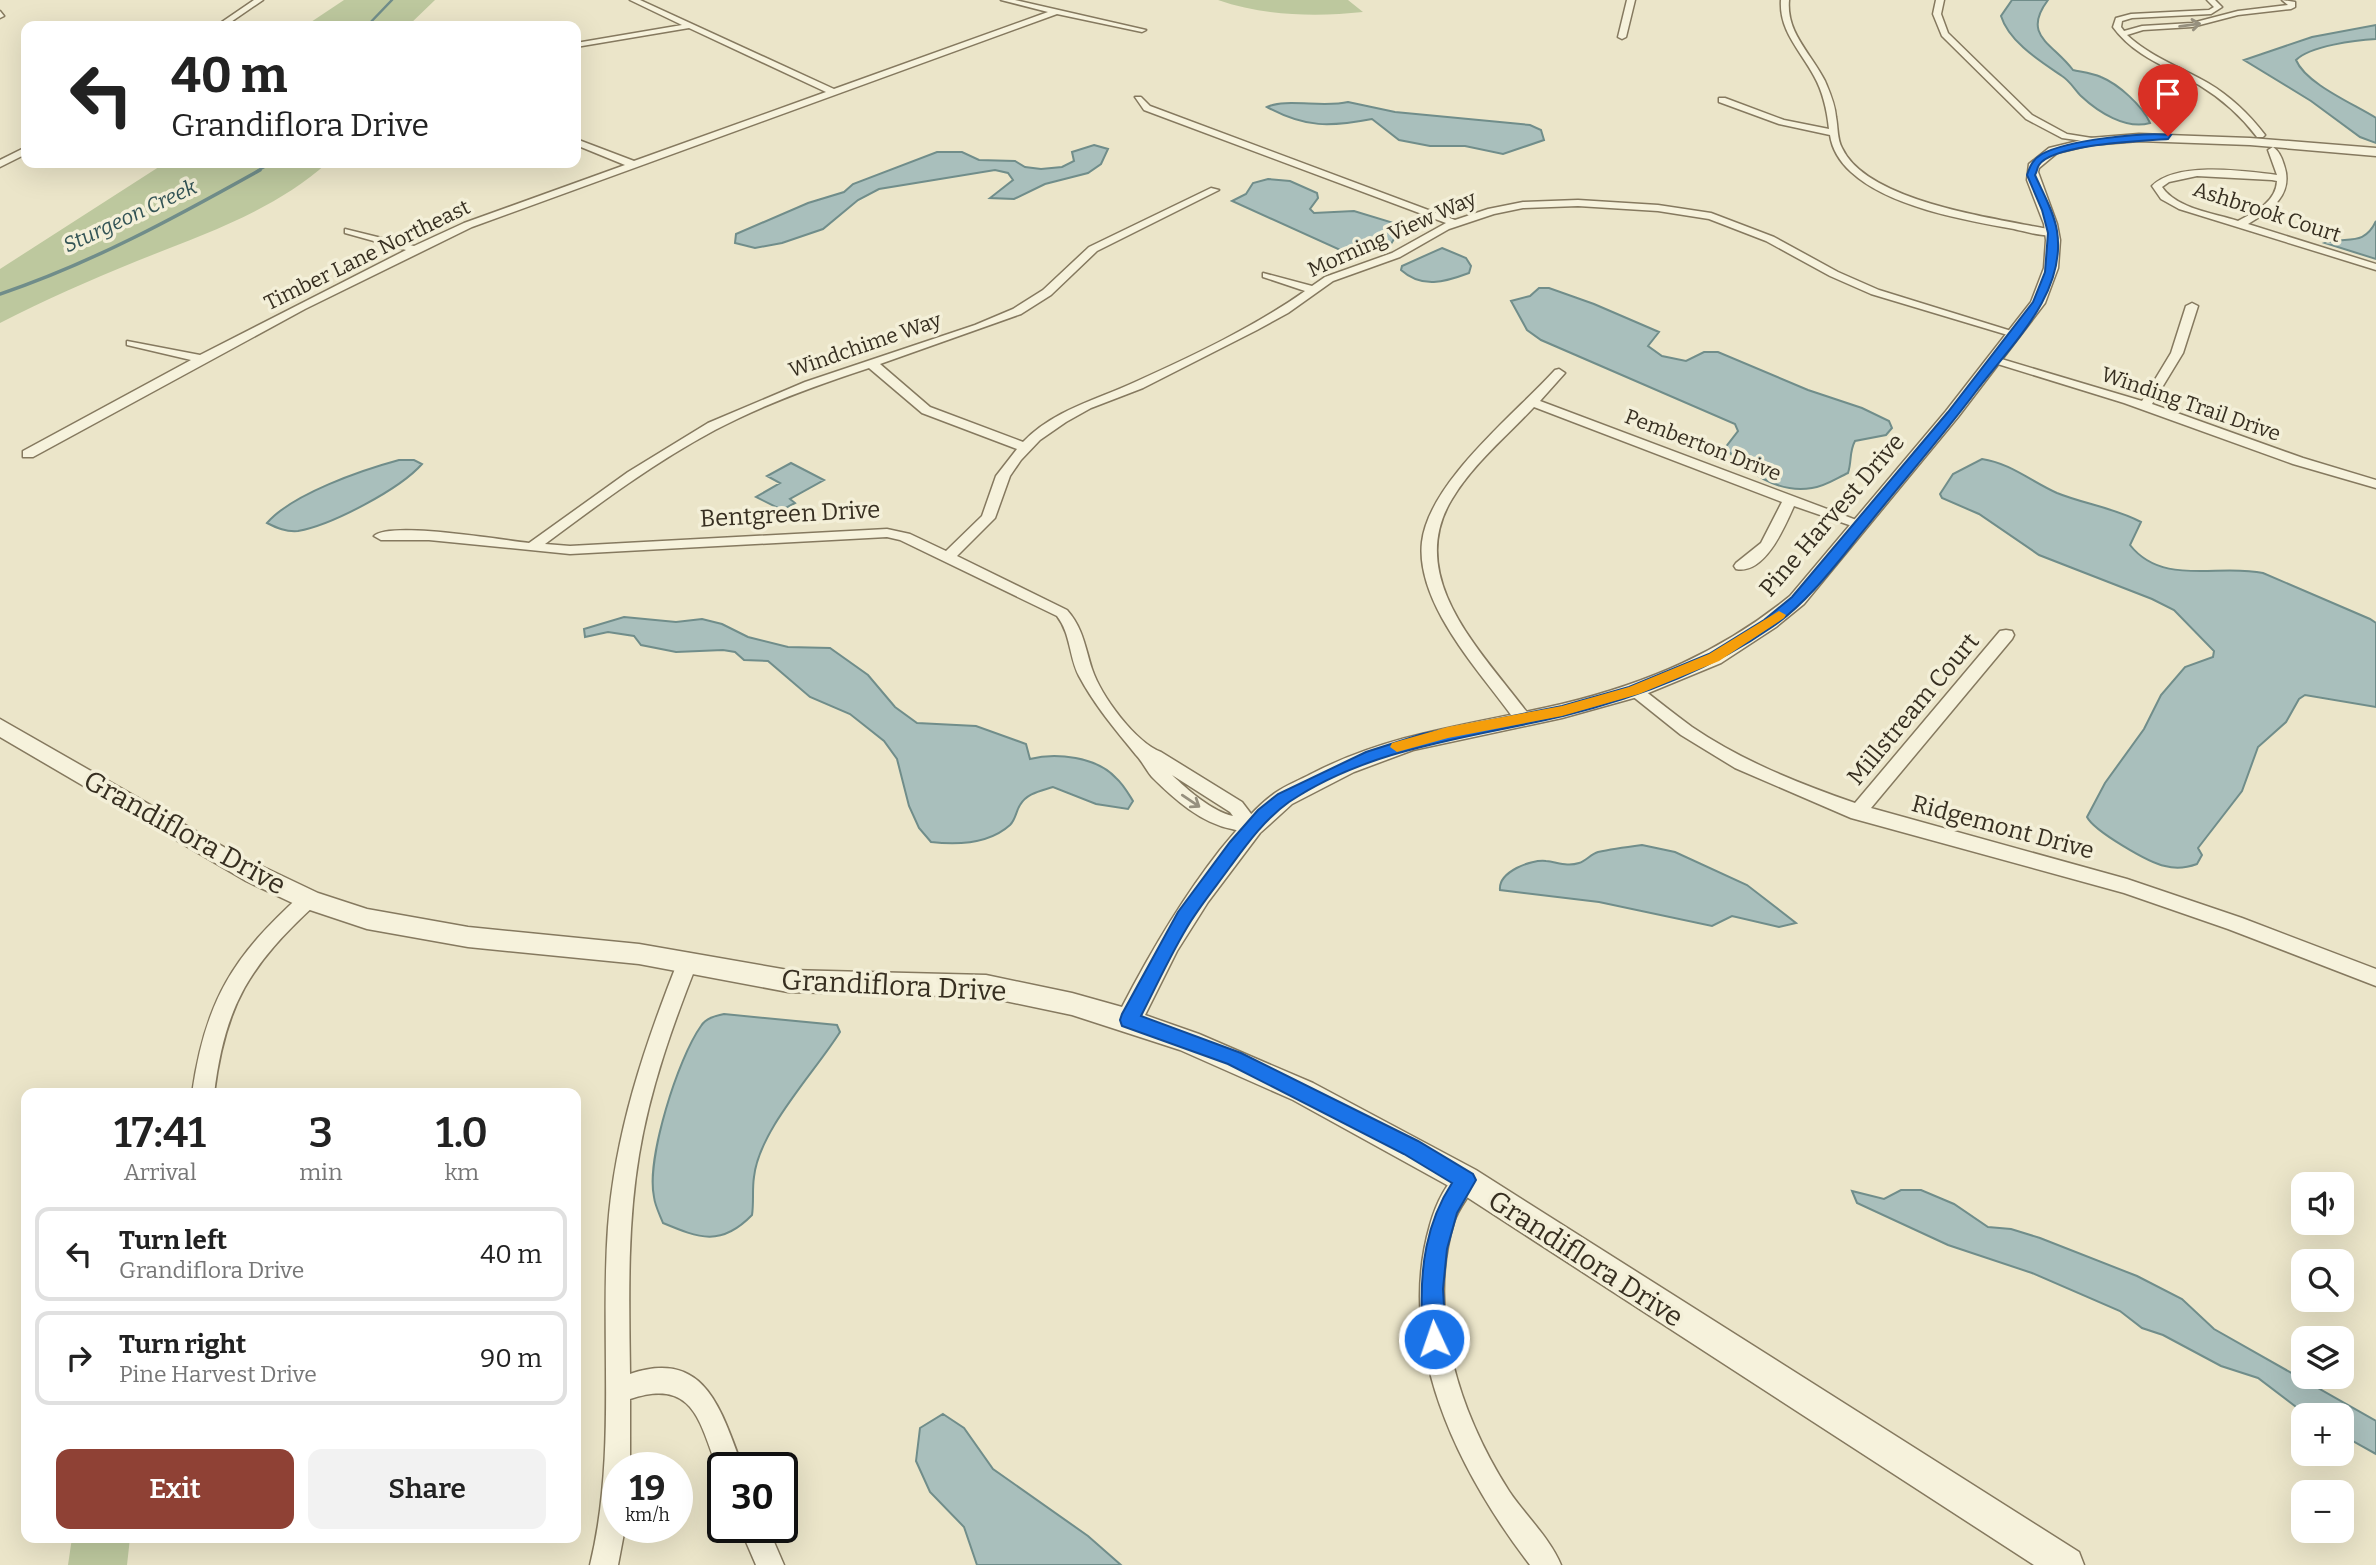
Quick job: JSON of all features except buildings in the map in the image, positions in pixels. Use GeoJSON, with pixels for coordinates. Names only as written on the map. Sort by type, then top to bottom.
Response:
{"type":"FeatureCollection","features":[{"type":"Feature","properties":{"kind":"street"},"geometry":{"type":"LineString","coordinates":[[228,21],[259,0]]}},
{"type":"Feature","properties":{"kind":"street"},"geometry":{"type":"LineString","coordinates":[[634,0],[831,91]]}},
{"type":"Feature","properties":{"kind":"street"},"geometry":{"type":"LineString","coordinates":[[1005,0],[1142,30]]}},
{"type":"Feature","properties":{"kind":"street"},"geometry":{"type":"LineString","coordinates":[[1622,37],[1631,0]]}},
{"type":"Feature","properties":{"kind":"street"},"geometry":{"type":"LineString","coordinates":[[1785,0],[1786,24],[1826,92],[1837,149],[1851,167],[1891,191],[1945,211],[2053,233]]}},
{"type":"Feature","properties":{"kind":"street"},"geometry":{"type":"LineString","coordinates":[[1940,0],[1938,19],[1949,39],[2034,121],[2068,141]]}},
{"type":"Feature","properties":{"kind":"street"},"geometry":{"type":"LineString","coordinates":[[2211,0],[2217,7],[2208,13],[2143,14],[2122,18],[2117,27],[2136,48],[2224,98],[2241,111],[2255,138]]}},
{"type":"Feature","properties":{"kind":"street"},"geometry":{"type":"LineString","coordinates":[[2123,34],[2143,28],[2192,26],[2238,13],[2291,7],[2292,4],[2286,0]]}},
{"type":"Feature","properties":{"kind":"street","name":"Timber Lane Northeast"},"geometry":{"type":"LineString","coordinates":[[28,454],[202,359],[414,249],[467,225],[1054,12]]}},
{"type":"Feature","properties":{"kind":"street"},"geometry":{"type":"LineString","coordinates":[[581,44],[690,26]]}},
{"type":"Feature","properties":{"kind":"street"},"geometry":{"type":"LineString","coordinates":[[1138,99],[1143,105],[1160,113],[1454,223]]}},
{"type":"Feature","properties":{"kind":"street"},"geometry":{"type":"LineString","coordinates":[[1722,100],[1783,122],[1834,133]]}},
{"type":"Feature","properties":{"kind":"street","name":"Pine Harvest Drive"},"geometry":{"type":"LineString","coordinates":[[1129,1020],[1184,916],[1252,827],[1284,798],[1371,756],[1427,738],[1523,719],[1634,691],[1714,658],[1769,623],[1811,584],[1994,361],[2031,312],[2047,284],[2053,258],[2053,233],[2031,172],[2035,163],[2045,155],[2068,141],[2095,142],[2168,136],[2255,138],[2278,147],[2376,152]]}},
{"type":"Feature","properties":{"kind":"street"},"geometry":{"type":"LineString","coordinates":[[581,144],[632,164]]}},
{"type":"Feature","properties":{"kind":"street"},"geometry":{"type":"LineString","coordinates":[[2240,224],[2273,203],[2281,191],[2284,179],[2278,147]]}},
{"type":"Feature","properties":{"kind":"street"},"geometry":{"type":"LineString","coordinates":[[0,164],[21,153]]}},
{"type":"Feature","properties":{"kind":"street","name":"Ashbrook Court"},"geometry":{"type":"LineString","coordinates":[[2284,179],[2212,174],[2174,177],[2158,183],[2160,193],[2175,204],[2376,267]]}},
{"type":"Feature","properties":{"kind":"street","name":"Windchime Way"},"geometry":{"type":"LineString","coordinates":[[531,548],[630,475],[696,434],[782,394],[1018,312],[1051,290],[1077,261],[1093,249],[1214,190]]}},
{"type":"Feature","properties":{"kind":"street","name":"Morning View Way"},"geometry":{"type":"LineString","coordinates":[[946,559],[988,518],[1003,476],[1024,447],[1048,427],[1073,412],[1139,385],[1253,328],[1284,311],[1311,289],[1339,275],[1396,256],[1454,223],[1500,209],[1560,203],[1610,204],[1699,214],[1750,230],[1875,292],[2015,334]]}},
{"type":"Feature","properties":{"kind":"street"},"geometry":{"type":"LineString","coordinates":[[349,231],[414,249]]}},
{"type":"Feature","properties":{"kind":"street"},"geometry":{"type":"LineString","coordinates":[[1267,275],[1311,289]]}},
{"type":"Feature","properties":{"kind":"street"},"geometry":{"type":"LineString","coordinates":[[2145,406],[2177,353],[2192,306]]}},
{"type":"Feature","properties":{"kind":"street"},"geometry":{"type":"LineString","coordinates":[[131,343],[202,359]]}},
{"type":"Feature","properties":{"kind":"street","name":"Winding Trail Drive"},"geometry":{"type":"LineString","coordinates":[[1994,361],[2145,406],[2289,458],[2376,484]]}},
{"type":"Feature","properties":{"kind":"street"},"geometry":{"type":"LineString","coordinates":[[872,363],[926,410],[1024,447]]}},
{"type":"Feature","properties":{"kind":"street"},"geometry":{"type":"LineString","coordinates":[[1523,719],[1448,616],[1434,579],[1430,541],[1436,513],[1449,488],[1559,373]]}},
{"type":"Feature","properties":{"kind":"street","name":"Pemberton Drive"},"geometry":{"type":"LineString","coordinates":[[1532,402],[1860,524]]}},
{"type":"Feature","properties":{"kind":"street"},"geometry":{"type":"LineString","coordinates":[[1741,566],[1753,561],[1768,548],[1790,500]]}},
{"type":"Feature","properties":{"kind":"street","name":"Bentgreen Drive"},"geometry":{"type":"LineString","coordinates":[[382,536],[441,535],[531,548],[597,549],[887,533],[905,537],[946,559],[1053,608],[1069,619],[1085,672],[1092,685],[1118,725],[1144,752],[1166,781],[1220,820],[1252,827]]}},
{"type":"Feature","properties":{"kind":"street","name":"Millstream Court"},"geometry":{"type":"LineString","coordinates":[[1857,813],[2006,635]]}},
{"type":"Feature","properties":{"kind":"street","name":"Ridgemont Drive"},"geometry":{"type":"LineString","coordinates":[[1634,691],[1678,727],[1737,764],[1790,789],[1857,813],[2105,880],[2243,926],[2376,978]]}},
{"type":"Feature","properties":{"kind":"street","name":"Grandiflora Drive"},"geometry":{"type":"LineString","coordinates":[[0,727],[216,856],[309,899],[366,919],[436,933],[688,961],[770,979],[811,983],[906,981],[1011,990],[1129,1020],[1235,1058],[1411,1147],[2066,1565]]}},
{"type":"Feature","properties":{"kind":"street"},"geometry":{"type":"LineString","coordinates":[[203,1088],[216,1022],[236,978],[253,953],[274,930],[309,899]]}},
{"type":"Feature","properties":{"kind":"street"},"geometry":{"type":"LineString","coordinates":[[604,1565],[614,1516],[620,1227],[628,1145],[635,1110],[655,1048],[688,961]]}},
{"type":"Feature","properties":{"kind":"street"},"geometry":{"type":"LineString","coordinates":[[1465,1180],[1447,1209],[1436,1249],[1432,1289],[1434,1339],[1450,1397],[1469,1447],[1502,1503],[1547,1565]]}},
{"type":"Feature","properties":{"kind":"street"},"geometry":{"type":"LineString","coordinates":[[617,1391],[657,1379],[675,1381],[692,1388],[702,1401],[723,1452]]}},
{"type":"Feature","properties":{"kind":"street"},"geometry":{"type":"LineString","coordinates":[[760,1543],[770,1565]]}},
{"type":"Feature","properties":{"kind":"green space"},"geometry":{"type":"Polygon","coordinates":[[[344,0],[435,0],[413,21],[312,21],[344,0]]]}},
{"type":"Feature","properties":{"kind":"green space"},"geometry":{"type":"Polygon","coordinates":[[[1218,0],[1348,0],[1363,12],[1290,14],[1253,9],[1218,0]]]}},
{"type":"Feature","properties":{"kind":"green space"},"geometry":{"type":"Polygon","coordinates":[[[157,168],[321,168],[261,208],[85,283],[0,323],[0,269],[157,168]]]}},
{"type":"Feature","properties":{"kind":"green space"},"geometry":{"type":"Polygon","coordinates":[[[71,1543],[129,1543],[127,1565],[68,1565],[71,1543]]]}},
{"type":"Feature","properties":{"kind":"water"},"geometry":{"type":"Polygon","coordinates":[[[2012,0],[2048,0],[2038,22],[2043,38],[2073,70],[2101,77],[2122,90],[2141,109],[2150,123],[2131,124],[2104,113],[2081,96],[2065,78],[2026,50],[2011,34],[2001,16],[2012,0]]]}},
{"type":"Feature","properties":{"kind":"water"},"geometry":{"type":"Polygon","coordinates":[[[2376,25],[2376,39],[2322,47],[2296,60],[2301,69],[2320,85],[2376,118],[2376,143],[2360,137],[2311,101],[2244,60],[2312,37],[2376,25]]]}},
{"type":"Feature","properties":{"kind":"water"},"geometry":{"type":"Polygon","coordinates":[[[1348,102],[1395,112],[1530,125],[1541,130],[1544,140],[1503,154],[1465,146],[1430,146],[1399,140],[1372,119],[1318,124],[1294,119],[1267,107],[1284,103],[1348,102]]]}},
{"type":"Feature","properties":{"kind":"water"},"geometry":{"type":"Polygon","coordinates":[[[1094,145],[1108,149],[1101,164],[1088,173],[1045,184],[1014,199],[990,198],[1013,180],[1008,173],[995,170],[879,189],[858,200],[823,229],[782,243],[755,248],[735,243],[736,234],[808,203],[844,192],[853,184],[937,152],[962,152],[979,160],[1015,161],[1025,167],[1041,169],[1062,167],[1074,161],[1072,152],[1094,145]]]}},
{"type":"Feature","properties":{"kind":"water"},"geometry":{"type":"Polygon","coordinates":[[[1268,179],[1290,181],[1317,193],[1318,198],[1310,209],[1314,213],[1354,211],[1397,224],[1400,229],[1391,244],[1358,258],[1232,201],[1246,194],[1253,183],[1268,179]]]}},
{"type":"Feature","properties":{"kind":"water"},"geometry":{"type":"Polygon","coordinates":[[[2376,221],[2376,259],[2325,243],[2360,238],[2376,221]]]}},
{"type":"Feature","properties":{"kind":"water"},"geometry":{"type":"Polygon","coordinates":[[[1442,248],[1466,258],[1471,266],[1469,273],[1442,281],[1425,282],[1401,270],[1402,266],[1442,248]]]}},
{"type":"Feature","properties":{"kind":"water"},"geometry":{"type":"Polygon","coordinates":[[[1539,288],[1549,288],[1594,304],[1659,332],[1648,346],[1662,356],[1686,361],[1704,352],[1718,352],[1808,390],[1862,408],[1889,421],[1892,428],[1886,435],[1855,441],[1848,473],[1830,482],[1799,489],[1775,484],[1753,473],[1725,448],[1738,431],[1735,424],[1541,340],[1527,330],[1511,301],[1530,296],[1539,288]]]}},
{"type":"Feature","properties":{"kind":"water"},"geometry":{"type":"Polygon","coordinates":[[[1982,459],[2011,469],[2057,493],[2141,522],[2130,545],[2143,558],[2159,566],[2175,570],[2263,573],[2370,619],[2376,623],[2376,707],[2305,695],[2299,699],[2286,722],[2258,747],[2242,791],[2198,848],[2202,855],[2197,864],[2173,868],[2157,864],[2123,846],[2087,817],[2105,783],[2144,729],[2161,695],[2185,667],[2213,657],[2214,651],[2174,610],[2039,555],[1979,514],[1942,498],[1940,494],[1953,474],[1982,459]]]}},
{"type":"Feature","properties":{"kind":"water"},"geometry":{"type":"Polygon","coordinates":[[[399,460],[414,460],[422,464],[382,495],[346,514],[298,531],[267,523],[278,512],[310,493],[399,460]]]}},
{"type":"Feature","properties":{"kind":"water"},"geometry":{"type":"Polygon","coordinates":[[[791,463],[824,480],[790,499],[795,503],[782,510],[756,497],[780,483],[767,476],[791,463]]]}},
{"type":"Feature","properties":{"kind":"water"},"geometry":{"type":"Polygon","coordinates":[[[624,617],[676,622],[702,619],[722,624],[748,637],[788,647],[830,648],[868,675],[895,707],[917,723],[976,726],[1026,744],[1030,759],[1064,756],[1087,761],[1108,771],[1121,783],[1133,801],[1128,809],[1096,804],[1053,787],[1026,798],[1010,825],[992,836],[962,843],[931,842],[919,828],[909,806],[897,759],[884,741],[850,714],[810,697],[768,661],[744,660],[735,652],[723,650],[676,652],[641,645],[634,636],[608,632],[585,637],[584,629],[624,617]]]}},
{"type":"Feature","properties":{"kind":"water"},"geometry":{"type":"Polygon","coordinates":[[[1642,845],[1675,852],[1747,885],[1796,923],[1779,927],[1732,916],[1712,926],[1599,902],[1500,890],[1504,878],[1524,865],[1540,861],[1575,864],[1598,852],[1642,845]]]}},
{"type":"Feature","properties":{"kind":"water"},"geometry":{"type":"Polygon","coordinates":[[[724,1014],[837,1025],[840,1032],[766,1140],[754,1177],[752,1215],[730,1232],[709,1237],[688,1233],[663,1223],[655,1200],[653,1180],[659,1135],[683,1061],[703,1023],[724,1014]]]}},
{"type":"Feature","properties":{"kind":"water"},"geometry":{"type":"Polygon","coordinates":[[[1901,1190],[1921,1190],[1954,1204],[1988,1227],[2011,1229],[2040,1238],[2137,1276],[2182,1299],[2214,1329],[2291,1373],[2291,1389],[2320,1389],[2344,1403],[2291,1403],[2258,1378],[2221,1366],[2163,1335],[2142,1328],[2120,1311],[2032,1273],[1948,1245],[1857,1203],[1852,1191],[1884,1199],[1901,1190]]]}},
{"type":"Feature","properties":{"kind":"water"},"geometry":{"type":"Polygon","coordinates":[[[2354,1409],[2376,1421],[2376,1454],[2354,1442],[2354,1409]]]}},
{"type":"Feature","properties":{"kind":"water"},"geometry":{"type":"Polygon","coordinates":[[[943,1414],[964,1428],[993,1469],[1088,1536],[1121,1565],[977,1565],[964,1527],[930,1492],[916,1461],[920,1428],[943,1414]]]}},
{"type":"Feature","properties":{"kind":"waterway","name":"Sturgeon Creek"},"geometry":{"type":"LineString","coordinates":[[372,21],[392,0]]}},
{"type":"Feature","properties":{"kind":"waterway","name":"Sturgeon Creek"},"geometry":{"type":"LineString","coordinates":[[257,171],[263,168]]}},
{"type":"Feature","properties":{"kind":"waterway","name":"Sturgeon Creek"},"geometry":{"type":"LineString","coordinates":[[0,294],[101,254],[260,170]]}},
{"type":"Feature","properties":{"kind":"slow traffic"},"geometry":{"type":"LineString","coordinates":[[1397,747],[1448,733],[1562,711],[1634,691],[1714,658],[1779,615]]}},
{"type":"Feature","properties":{"kind":"route"},"geometry":{"type":"LineString","coordinates":[[1434,1339],[1432,1289],[1436,1249],[1447,1209],[1465,1180],[1411,1147],[1235,1058],[1129,1020],[1184,916],[1236,846],[1264,814],[1284,798],[1316,780],[1371,756],[1427,738],[1562,711],[1634,691],[1714,658],[1769,623],[1797,600],[1829,563],[1952,414],[2038,303],[2050,272],[2053,233],[2047,210],[2031,175],[2035,163],[2045,155],[2082,144],[2168,136]]}}]}
